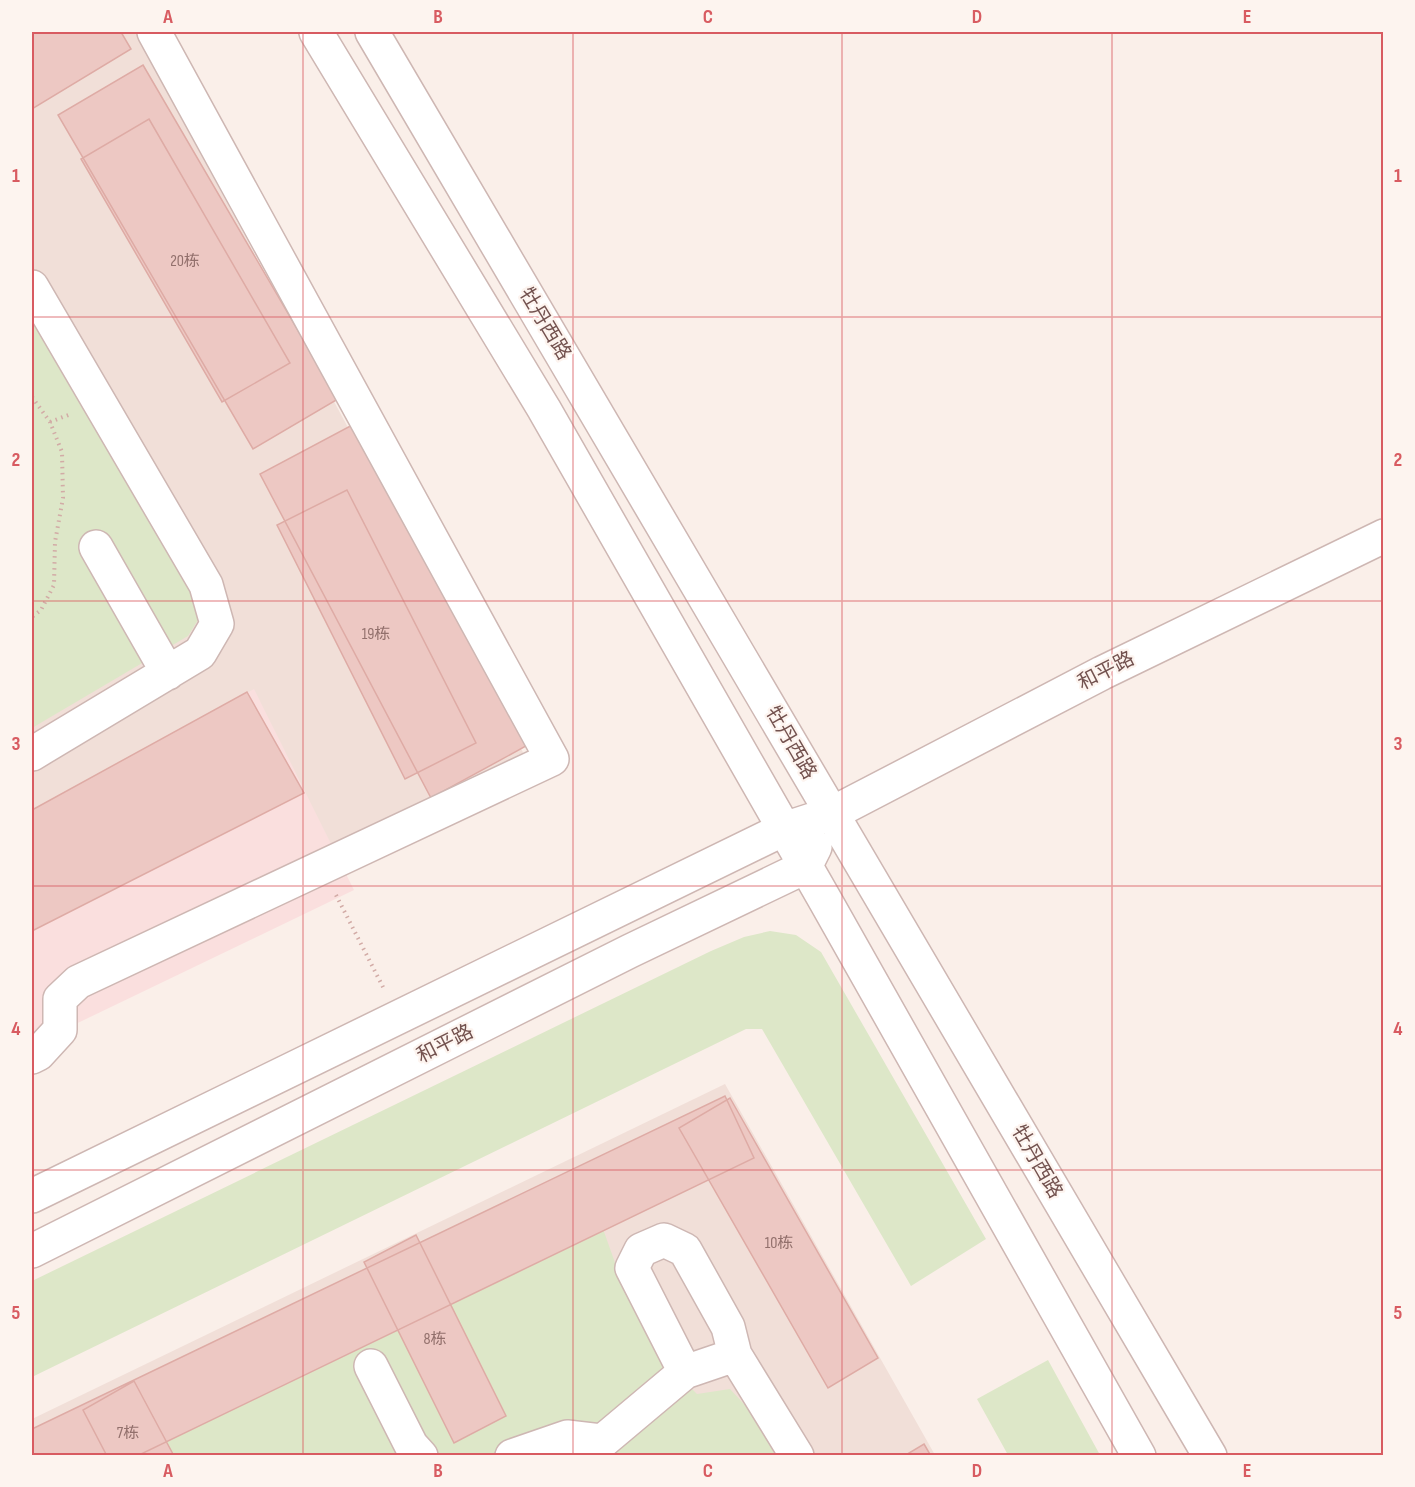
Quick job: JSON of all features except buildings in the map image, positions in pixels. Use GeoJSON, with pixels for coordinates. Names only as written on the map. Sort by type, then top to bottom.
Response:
{"type":"FeatureCollection","features":[{"type":"Feature","properties":{"kind":"street"},"geometry":{"type":"LineString","coordinates":[[32,1057],[38,1054],[60,1030],[60,999],[78,982],[552,759],[154,32]]}},
{"type":"Feature","properties":{"kind":"street"},"geometry":{"type":"LineString","coordinates":[[316,32],[544,409],[1139,1455]]}},
{"type":"Feature","properties":{"kind":"street","name":"牡丹西路"},"geometry":{"type":"LineString","coordinates":[[372,32],[1210,1455]]}},
{"type":"Feature","properties":{"kind":"street"},"geometry":{"type":"LineString","coordinates":[[32,287],[206,585],[217,624],[200,653],[32,754]]}},
{"type":"Feature","properties":{"kind":"street","name":"和平路"},"geometry":{"type":"LineString","coordinates":[[32,1196],[784,829],[832,813],[1102,673],[1383,536]]}},
{"type":"Feature","properties":{"kind":"street"},"geometry":{"type":"LineString","coordinates":[[96,547],[168,673]]}},
{"type":"Feature","properties":{"kind":"street"},"geometry":{"type":"LineString","coordinates":[[806,867],[832,813]]}},
{"type":"Feature","properties":{"kind":"street","name":"和平路"},"geometry":{"type":"LineString","coordinates":[[32,1251],[609,962],[806,867]]}},
{"type":"Feature","properties":{"kind":"street"},"geometry":{"type":"LineString","coordinates":[[685,1372],[632,1268],[641,1250],[664,1240],[685,1250],[728,1327],[735,1355],[797,1455]]}},
{"type":"Feature","properties":{"kind":"street"},"geometry":{"type":"LineString","coordinates":[[512,1455],[567,1437],[593,1448],[685,1372],[735,1355]]}},
{"type":"Feature","properties":{"kind":"street"},"geometry":{"type":"LineString","coordinates":[[370,1366],[411,1444],[421,1455]]}},
{"type":"Feature","properties":{"kind":"path"},"geometry":{"type":"LineString","coordinates":[[32,397],[50,422],[62,452],[63,498],[55,542],[54,585],[41,610],[32,617]]}},
{"type":"Feature","properties":{"kind":"path"},"geometry":{"type":"LineString","coordinates":[[322,867],[384,989]]}},
{"type":"Feature","properties":{"kind":"shaded area"},"geometry":{"type":"Polygon","coordinates":[[[32,32],[135,32],[526,758],[32,1004],[32,32]]]}},
{"type":"Feature","properties":{"kind":"shaded area"},"geometry":{"type":"Polygon","coordinates":[[[254,689],[354,890],[32,1045],[32,812],[254,689]]]}},
{"type":"Feature","properties":{"kind":"shaded area"},"geometry":{"type":"Polygon","coordinates":[[[725,1084],[935,1455],[32,1456],[32,1419],[725,1084]]]}},
{"type":"Feature","properties":{"kind":"green space"},"geometry":{"type":"Polygon","coordinates":[[[32,305],[202,600],[198,620],[188,636],[32,728],[32,305]]]}},
{"type":"Feature","properties":{"kind":"green space"},"geometry":{"type":"Polygon","coordinates":[[[770,931],[796,935],[821,952],[986,1239],[911,1286],[762,1029],[746,1029],[32,1377],[32,1281],[711,951],[744,937],[770,931]]]}},
{"type":"Feature","properties":{"kind":"green space"},"geometry":{"type":"Polygon","coordinates":[[[597,1212],[619,1274],[662,1359],[697,1394],[730,1389],[755,1416],[775,1455],[84,1456],[597,1212]]]}},
{"type":"Feature","properties":{"kind":"green space"},"geometry":{"type":"Polygon","coordinates":[[[1048,1360],[1100,1455],[1008,1455],[977,1399],[1048,1360]]]}}]}
